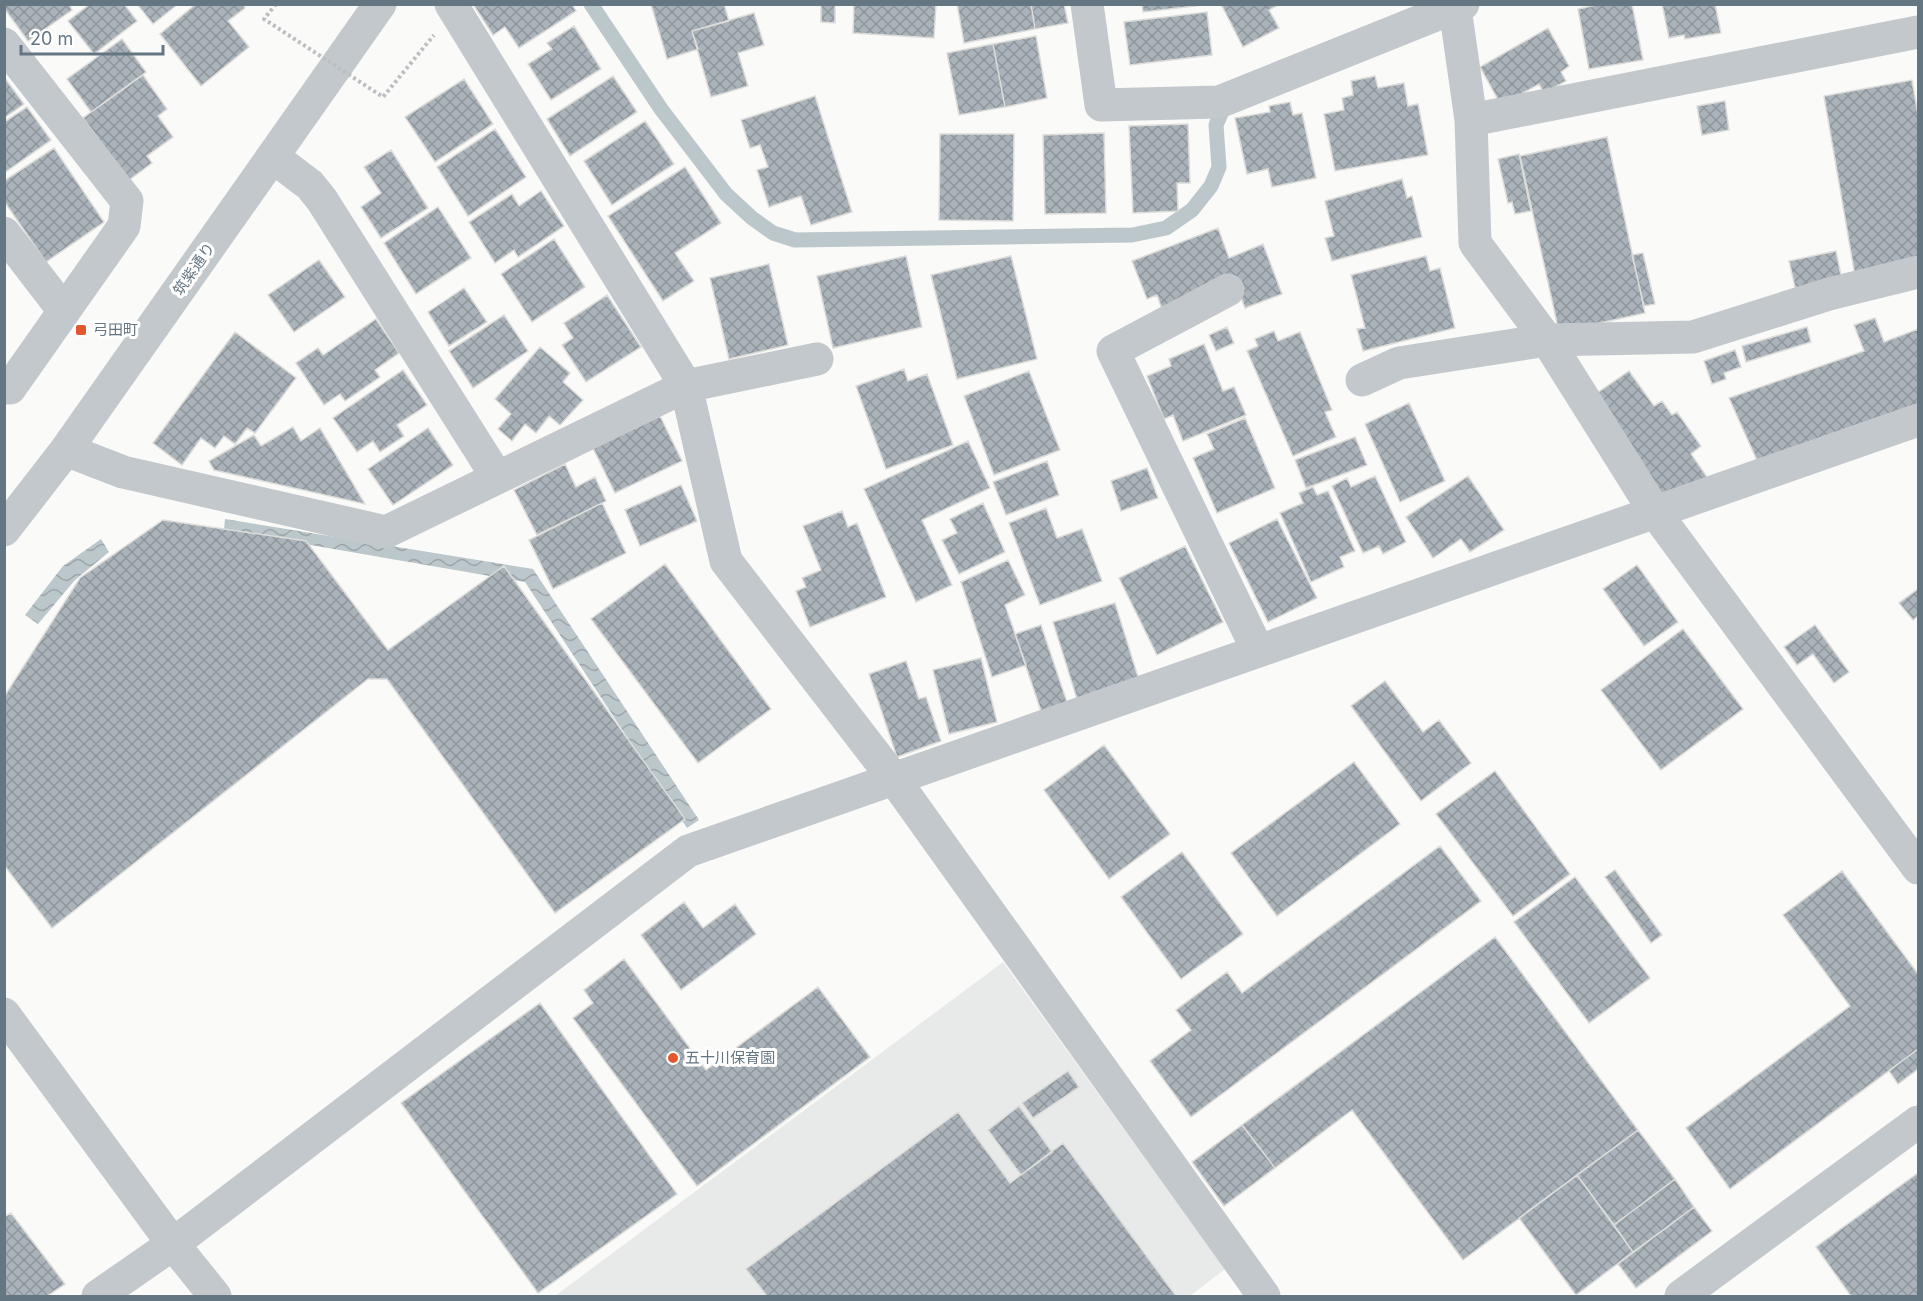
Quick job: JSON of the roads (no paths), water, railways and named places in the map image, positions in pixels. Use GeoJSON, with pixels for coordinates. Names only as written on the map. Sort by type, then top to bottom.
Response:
{"type":"FeatureCollection","features":[{"type":"Feature","properties":{"kind":"street","name":"筑紫通り"},"geometry":{"type":"LineString","coordinates":[[4,530],[66,450],[380,4]]}},
{"type":"Feature","properties":{"kind":"street"},"geometry":{"type":"LineString","coordinates":[[451,4],[686,386],[726,561],[894,779],[996,948],[1264,1296]]}},
{"type":"Feature","properties":{"kind":"street"},"geometry":{"type":"LineString","coordinates":[[1087,4],[1101,105],[1219,102],[1458,6],[1471,120],[1475,243],[1547,340],[1655,512],[1918,868]]}},
{"type":"Feature","properties":{"kind":"street"},"geometry":{"type":"LineString","coordinates":[[1471,120],[1918,32]]}},
{"type":"Feature","properties":{"kind":"street"},"geometry":{"type":"LineString","coordinates":[[4,44],[127,201],[124,226],[10,388],[4,388]]}},
{"type":"Feature","properties":{"kind":"street"},"geometry":{"type":"LineString","coordinates":[[273,156],[310,185],[322,200],[498,477]]}},
{"type":"Feature","properties":{"kind":"street"},"geometry":{"type":"LineString","coordinates":[[4,233],[64,311]]}},
{"type":"Feature","properties":{"kind":"street"},"geometry":{"type":"LineString","coordinates":[[1362,380],[1399,363],[1547,340],[1694,337],[1829,294],[1918,272]]}},
{"type":"Feature","properties":{"kind":"street"},"geometry":{"type":"LineString","coordinates":[[1228,290],[1113,351],[1258,651]]}},
{"type":"Feature","properties":{"kind":"street"},"geometry":{"type":"LineString","coordinates":[[66,450],[123,471],[386,532],[686,386],[817,359]]}},
{"type":"Feature","properties":{"kind":"street"},"geometry":{"type":"LineString","coordinates":[[98,1296],[173,1244],[688,851],[1918,420]]}},
{"type":"Feature","properties":{"kind":"street"},"geometry":{"type":"LineString","coordinates":[[4,1014],[173,1244],[215,1296]]}},
{"type":"Feature","properties":{"kind":"street"},"geometry":{"type":"LineString","coordinates":[[1681,1296],[1918,1122]]}},
{"type":"Feature","properties":{"kind":"water"},"geometry":{"type":"Polygon","coordinates":[[[225,519],[533,569],[699,820],[687,828],[525,582],[224,530],[225,519]]]}},
{"type":"Feature","properties":{"kind":"water"},"geometry":{"type":"Polygon","coordinates":[[[101,539],[109,552],[75,580],[38,624],[25,615],[63,566],[101,539]]]}},
{"type":"Feature","properties":{"kind":"waterway"},"geometry":{"type":"LineString","coordinates":[[591,4],[661,109],[726,194],[752,218],[773,233],[795,240],[1132,235],[1166,228],[1192,210],[1211,186],[1219,167],[1216,125],[1227,100]]}},
{"type":"Feature","properties":{"kind":"place","name":"弓田町"},"geometry":{"type":"Point","coordinates":[81,330]}},
{"type":"Feature","properties":{"kind":"place","name":"五十川保育園"},"geometry":{"type":"Point","coordinates":[673,1058]}}]}
